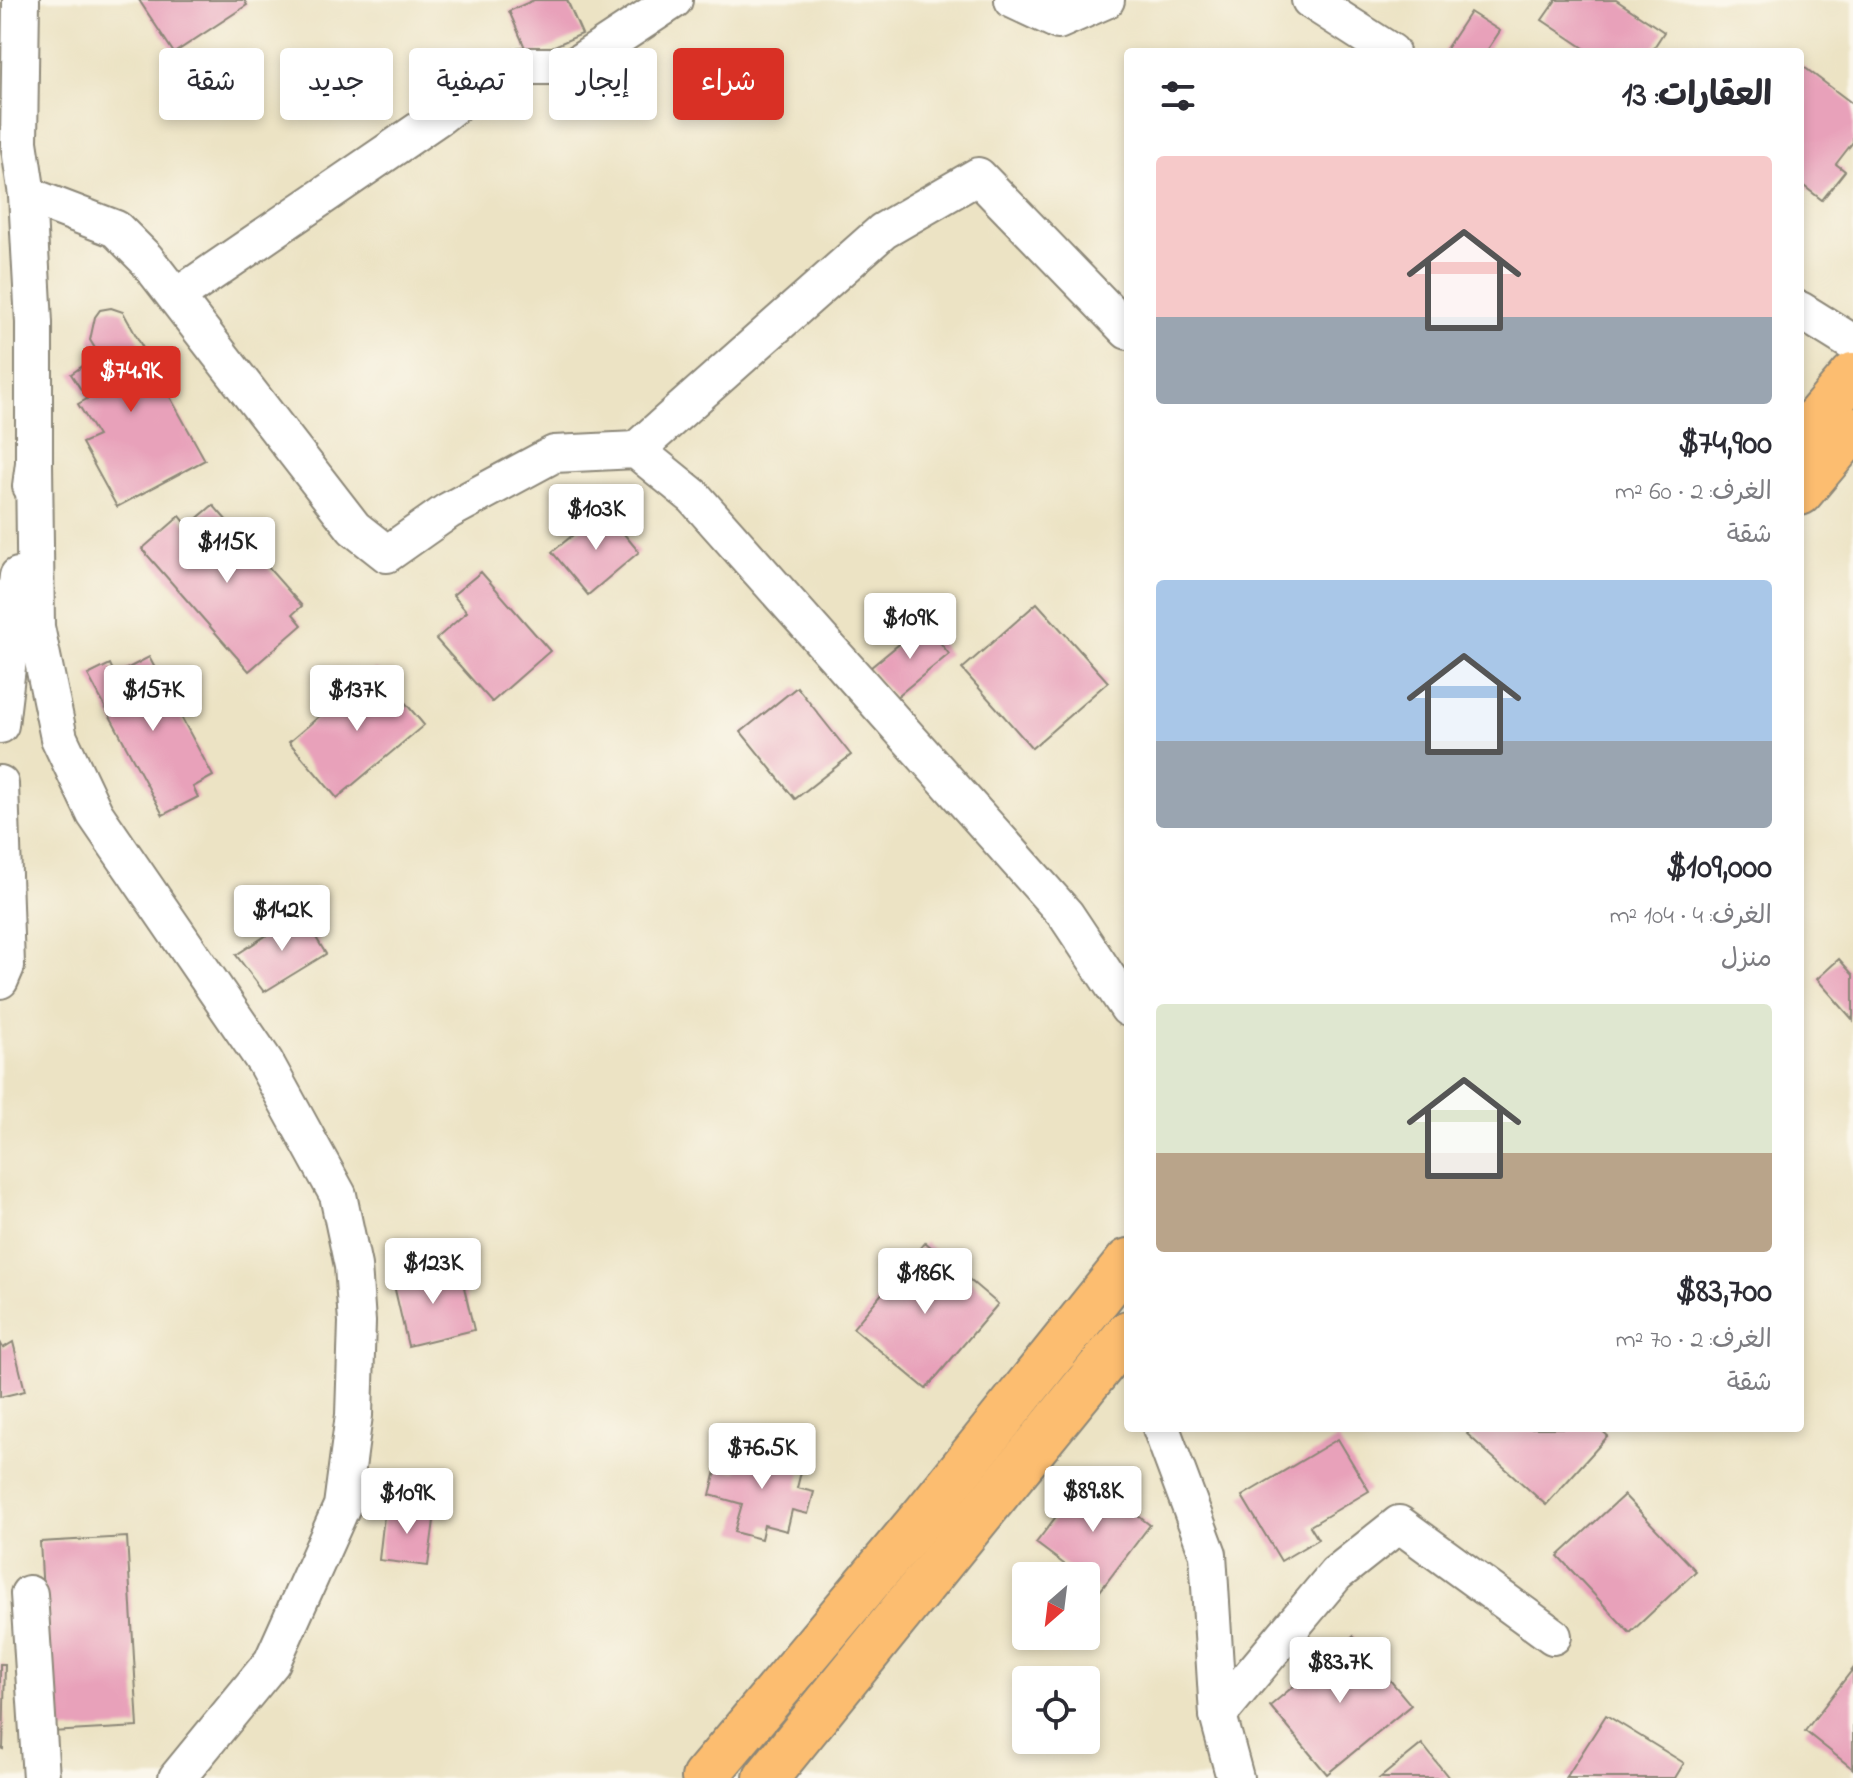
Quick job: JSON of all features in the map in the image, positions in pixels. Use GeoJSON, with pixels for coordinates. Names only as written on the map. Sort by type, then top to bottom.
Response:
{"type":"FeatureCollection","features":[{"type":"Feature","properties":{"kind":"main road"},"geometry":{"type":"LineString","coordinates":[[1804,433],[1853,375]]}},
{"type":"Feature","properties":{"kind":"main road"},"geometry":{"type":"LineString","coordinates":[[1804,488],[1853,430]]}},
{"type":"Feature","properties":{"kind":"main road"},"geometry":{"type":"LineString","coordinates":[[704,1778],[926,1513],[1124,1266]]}},
{"type":"Feature","properties":{"kind":"main road"},"geometry":{"type":"LineString","coordinates":[[766,1778],[1124,1340]]}},
{"type":"Feature","properties":{"kind":"street"},"geometry":{"type":"LineString","coordinates":[[21,0],[19,142],[27,195],[34,323],[36,627],[59,738],[95,814],[265,1062],[338,1195],[353,1266],[357,1322],[354,1415],[342,1506],[272,1662],[177,1778]]}},
{"type":"Feature","properties":{"kind":"street"},"geometry":{"type":"LineString","coordinates":[[176,297],[440,116],[482,83],[522,66],[574,66],[674,0]]}},
{"type":"Feature","properties":{"kind":"street"},"geometry":{"type":"LineString","coordinates":[[1013,0],[1058,21],[1106,0]]}},
{"type":"Feature","properties":{"kind":"street"},"geometry":{"type":"LineString","coordinates":[[1310,0],[1385,48]]}},
{"type":"Feature","properties":{"kind":"street"},"geometry":{"type":"LineString","coordinates":[[0,91],[19,142]]}},
{"type":"Feature","properties":{"kind":"street"},"geometry":{"type":"LineString","coordinates":[[27,195],[116,229],[176,297],[354,528],[387,554],[448,511],[554,454],[636,450],[883,231],[978,176],[1124,327]]}},
{"type":"Feature","properties":{"kind":"street"},"geometry":{"type":"LineString","coordinates":[[1804,312],[1853,343]]}},
{"type":"Feature","properties":{"kind":"street"},"geometry":{"type":"LineString","coordinates":[[636,450],[694,497],[1066,915],[1124,1002]]}},
{"type":"Feature","properties":{"kind":"street"},"geometry":{"type":"LineString","coordinates":[[0,725],[34,463]]}},
{"type":"Feature","properties":{"kind":"street"},"geometry":{"type":"LineString","coordinates":[[0,784],[6,966],[0,980]]}},
{"type":"Feature","properties":{"kind":"street"},"geometry":{"type":"LineString","coordinates":[[1162,1432],[1208,1554],[1218,1715],[1235,1778]]}},
{"type":"Feature","properties":{"kind":"street"},"geometry":{"type":"LineString","coordinates":[[1218,1715],[1336,1574],[1399,1524],[1553,1636]]}},
{"type":"Feature","properties":{"kind":"street"},"geometry":{"type":"LineString","coordinates":[[29,1594],[41,1778]]}},
{"type":"Feature","properties":{"kind":"building"},"geometry":{"type":"Polygon","coordinates":[[[139,0],[244,0],[247,5],[182,48],[171,48],[139,0]]]}},
{"type":"Feature","properties":{"kind":"building"},"geometry":{"type":"Polygon","coordinates":[[[534,0],[567,0],[582,34],[533,55],[533,48],[525,48],[509,11],[534,0]]]}},
{"type":"Feature","properties":{"kind":"building"},"geometry":{"type":"Polygon","coordinates":[[[1556,0],[1616,0],[1664,32],[1654,48],[1584,48],[1542,20],[1556,0]]]}},
{"type":"Feature","properties":{"kind":"building"},"geometry":{"type":"Polygon","coordinates":[[[1470,12],[1500,31],[1489,48],[1447,48],[1470,12]]]}},
{"type":"Feature","properties":{"kind":"building"},"geometry":{"type":"Polygon","coordinates":[[[1804,67],[1853,104],[1853,142],[1836,164],[1845,171],[1822,200],[1804,186],[1804,67]]]}},
{"type":"Feature","properties":{"kind":"building"},"geometry":{"type":"Polygon","coordinates":[[[111,308],[123,312],[205,460],[117,507],[82,443],[98,436],[78,404],[87,399],[71,374],[99,355],[90,340],[95,317],[100,310],[111,308]]]}},
{"type":"Feature","properties":{"kind":"building"},"geometry":{"type":"Polygon","coordinates":[[[213,505],[302,606],[293,614],[302,625],[249,671],[142,549],[180,516],[188,526],[213,505]]]}},
{"type":"Feature","properties":{"kind":"building"},"geometry":{"type":"Polygon","coordinates":[[[604,510],[639,552],[588,595],[552,552],[604,510]]]}},
{"type":"Feature","properties":{"kind":"building"},"geometry":{"type":"Polygon","coordinates":[[[481,572],[550,651],[492,702],[436,639],[467,612],[453,595],[481,572]]]}},
{"type":"Feature","properties":{"kind":"building"},"geometry":{"type":"Polygon","coordinates":[[[1037,603],[1108,682],[1032,748],[962,669],[1037,603]]]}},
{"type":"Feature","properties":{"kind":"building"},"geometry":{"type":"Polygon","coordinates":[[[925,623],[949,654],[895,698],[870,668],[925,623]]]}},
{"type":"Feature","properties":{"kind":"building"},"geometry":{"type":"Polygon","coordinates":[[[149,657],[213,776],[193,787],[198,797],[163,815],[88,675],[110,664],[115,675],[149,657]]]}},
{"type":"Feature","properties":{"kind":"building"},"geometry":{"type":"Polygon","coordinates":[[[376,668],[424,725],[337,798],[289,742],[376,668]]]}},
{"type":"Feature","properties":{"kind":"building"},"geometry":{"type":"Polygon","coordinates":[[[797,687],[851,755],[795,799],[741,732],[797,687]]]}},
{"type":"Feature","properties":{"kind":"building"},"geometry":{"type":"Polygon","coordinates":[[[301,913],[326,954],[264,992],[236,955],[301,913]]]}},
{"type":"Feature","properties":{"kind":"building"},"geometry":{"type":"Polygon","coordinates":[[[1839,959],[1853,975],[1853,1020],[1817,979],[1839,959]]]}},
{"type":"Feature","properties":{"kind":"building"},"geometry":{"type":"Polygon","coordinates":[[[925,1242],[998,1304],[926,1389],[853,1328],[925,1242]]]}},
{"type":"Feature","properties":{"kind":"building"},"geometry":{"type":"Polygon","coordinates":[[[459,1266],[474,1330],[408,1346],[393,1281],[459,1266]]]}},
{"type":"Feature","properties":{"kind":"building"},"geometry":{"type":"Polygon","coordinates":[[[0,1342],[3,1348],[13,1342],[25,1391],[0,1397],[0,1342]]]}},
{"type":"Feature","properties":{"kind":"building"},"geometry":{"type":"Polygon","coordinates":[[[1604,1432],[1608,1436],[1546,1505],[1467,1434],[1604,1432]]]}},
{"type":"Feature","properties":{"kind":"building"},"geometry":{"type":"Polygon","coordinates":[[[1338,1439],[1369,1491],[1310,1526],[1318,1539],[1281,1561],[1242,1496],[1338,1439]]]}},
{"type":"Feature","properties":{"kind":"building"},"geometry":{"type":"Polygon","coordinates":[[[757,1441],[784,1449],[780,1466],[801,1472],[797,1488],[814,1492],[808,1514],[792,1510],[787,1531],[764,1525],[761,1539],[734,1532],[742,1504],[710,1495],[717,1467],[737,1472],[742,1453],[753,1456],[757,1441]]]}},
{"type":"Feature","properties":{"kind":"building"},"geometry":{"type":"Polygon","coordinates":[[[1086,1477],[1150,1525],[1100,1591],[1100,1562],[1061,1562],[1036,1543],[1086,1477]]]}},
{"type":"Feature","properties":{"kind":"building"},"geometry":{"type":"Polygon","coordinates":[[[1624,1495],[1696,1571],[1630,1633],[1558,1556],[1624,1495]]]}},
{"type":"Feature","properties":{"kind":"building"},"geometry":{"type":"Polygon","coordinates":[[[385,1507],[435,1513],[428,1566],[379,1560],[385,1507]]]}},
{"type":"Feature","properties":{"kind":"building"},"geometry":{"type":"Polygon","coordinates":[[[127,1537],[138,1727],[51,1732],[40,1542],[127,1537]]]}},
{"type":"Feature","properties":{"kind":"building"},"geometry":{"type":"Polygon","coordinates":[[[1353,1636],[1411,1705],[1327,1774],[1270,1706],[1353,1636]]]}},
{"type":"Feature","properties":{"kind":"building"},"geometry":{"type":"Polygon","coordinates":[[[0,1664],[5,1664],[3,1749],[0,1748],[0,1664]]]}},
{"type":"Feature","properties":{"kind":"building"},"geometry":{"type":"Polygon","coordinates":[[[1853,1669],[1853,1769],[1805,1731],[1853,1669]]]}},
{"type":"Feature","properties":{"kind":"building"},"geometry":{"type":"Polygon","coordinates":[[[1606,1715],[1684,1763],[1675,1778],[1566,1778],[1606,1715]]]}},
{"type":"Feature","properties":{"kind":"building"},"geometry":{"type":"Polygon","coordinates":[[[1422,1744],[1449,1778],[1380,1778],[1422,1744]]]}}]}
